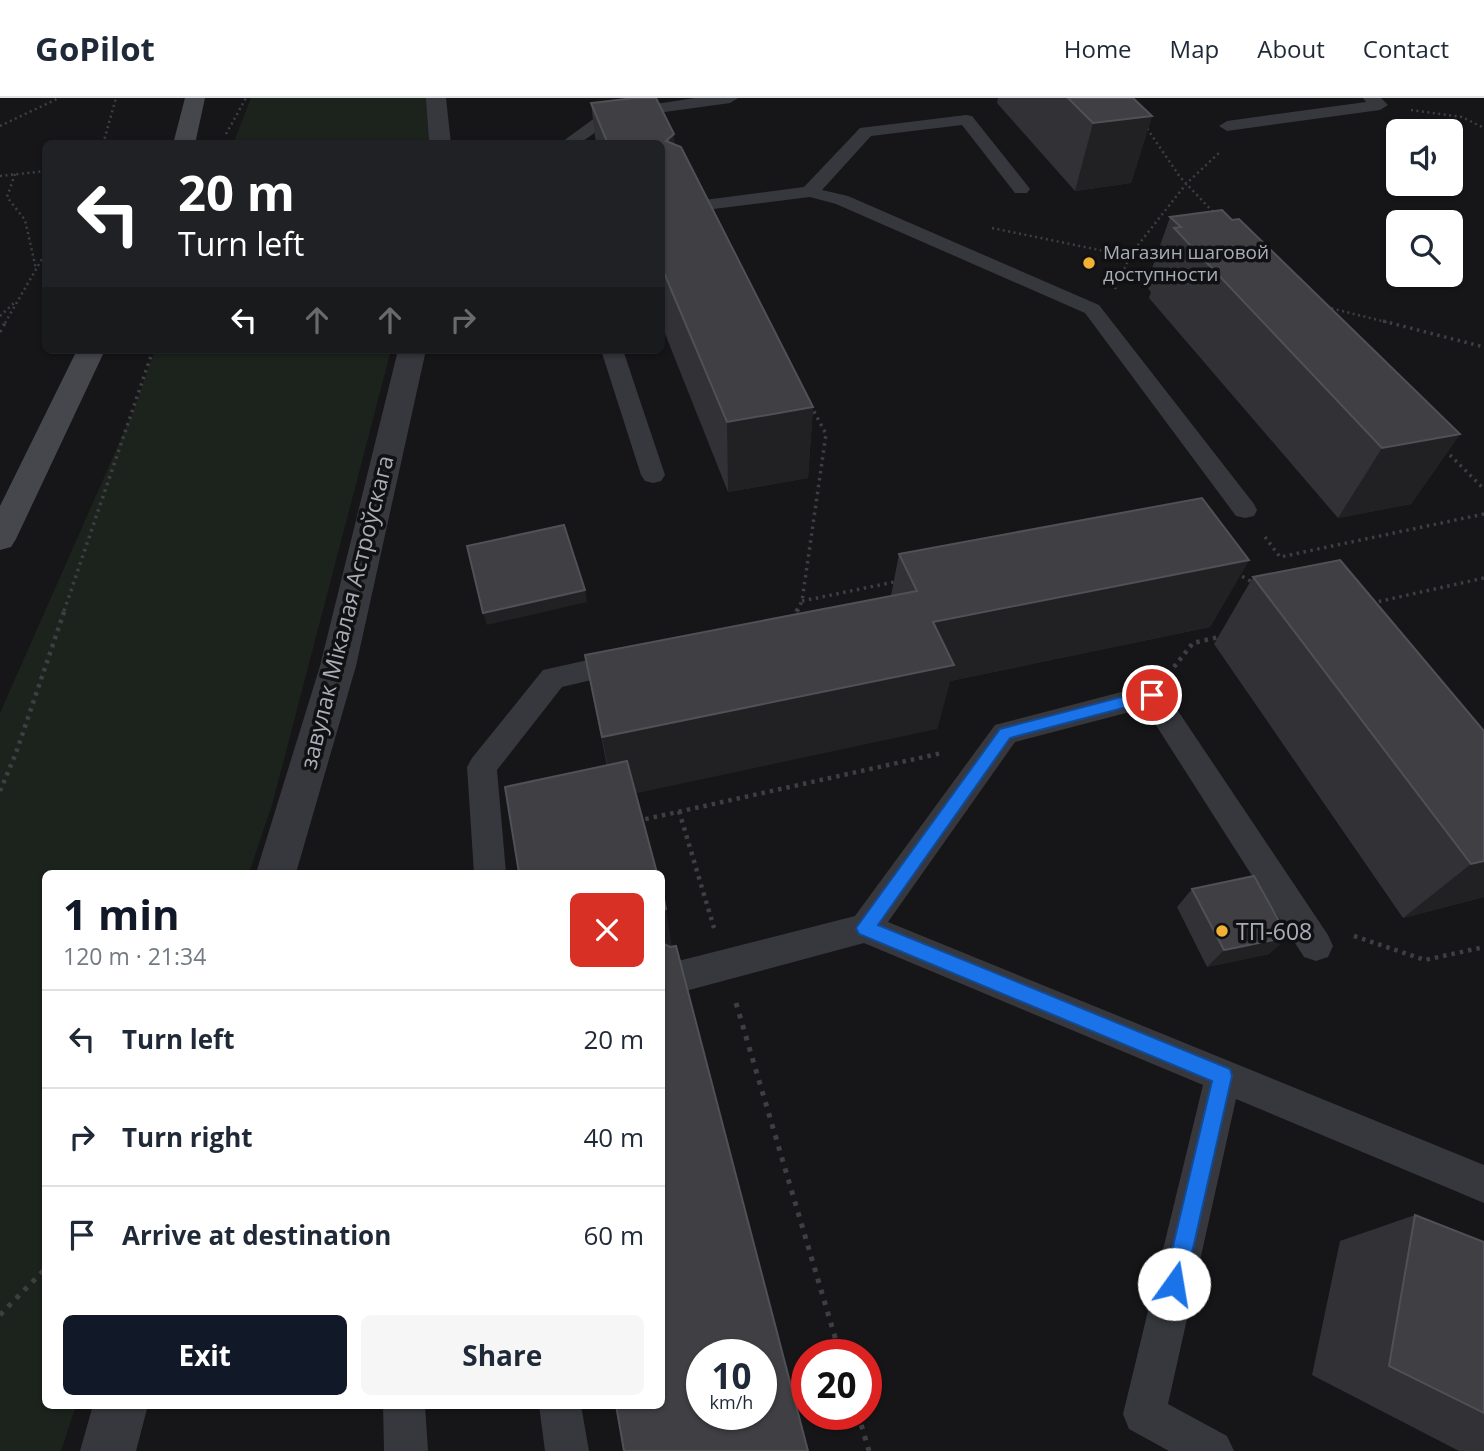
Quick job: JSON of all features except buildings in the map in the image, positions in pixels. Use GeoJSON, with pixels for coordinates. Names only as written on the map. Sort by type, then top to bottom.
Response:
{"type":"FeatureCollection","features":[{"type":"Feature","properties":{"kind":"main road"},"geometry":{"type":"LineString","coordinates":[[185,140],[195,98]]}},
{"type":"Feature","properties":{"kind":"main road"},"geometry":{"type":"LineString","coordinates":[[0,539],[89,354]]}},
{"type":"Feature","properties":{"kind":"street"},"geometry":{"type":"LineString","coordinates":[[436,98],[440,140]]}},
{"type":"Feature","properties":{"kind":"street","name":"завулак Мікалая Астроўскага"},"geometry":{"type":"LineString","coordinates":[[277,870],[338,666],[411,354]]}},
{"type":"Feature","properties":{"kind":"street"},"geometry":{"type":"LineString","coordinates":[[108,1451],[120,1409]]}},
{"type":"Feature","properties":{"kind":"lane"},"geometry":{"type":"LineString","coordinates":[[573,140],[609,115],[730,98]]}},
{"type":"Feature","properties":{"kind":"lane"},"geometry":{"type":"LineString","coordinates":[[1227,126],[1375,102]]}},
{"type":"Feature","properties":{"kind":"lane"},"geometry":{"type":"LineString","coordinates":[[810,192],[866,132],[966,120],[1021,188]]}},
{"type":"Feature","properties":{"kind":"lane"},"geometry":{"type":"LineString","coordinates":[[681,208],[810,192],[842,201],[1091,309],[1245,510]]}},
{"type":"Feature","properties":{"kind":"lane"},"geometry":{"type":"LineString","coordinates":[[613,354],[653,475]]}},
{"type":"Feature","properties":{"kind":"lane"},"geometry":{"type":"LineString","coordinates":[[490,870],[482,767],[553,678],[657,655]]}},
{"type":"Feature","properties":{"kind":"lane"},"geometry":{"type":"LineString","coordinates":[[865,928],[1005,733],[1152,695],[1316,946]]}},
{"type":"Feature","properties":{"kind":"lane"},"geometry":{"type":"LineString","coordinates":[[678,977],[865,928],[1484,1184]]}},
{"type":"Feature","properties":{"kind":"lane"},"geometry":{"type":"LineString","coordinates":[[1212,1451],[1144,1414],[1223,1076]]}},
{"type":"Feature","properties":{"kind":"lane"},"geometry":{"type":"LineString","coordinates":[[404,1409],[407,1451]]}},
{"type":"Feature","properties":{"kind":"lane"},"geometry":{"type":"LineString","coordinates":[[561,1409],[567,1451]]}},
{"type":"Feature","properties":{"kind":"path"},"geometry":{"type":"LineString","coordinates":[[0,126],[59,98]]}},
{"type":"Feature","properties":{"kind":"path"},"geometry":{"type":"LineString","coordinates":[[104,140],[116,98]]}},
{"type":"Feature","properties":{"kind":"path"},"geometry":{"type":"LineString","coordinates":[[225,135],[247,98]]}},
{"type":"Feature","properties":{"kind":"path"},"geometry":{"type":"LineString","coordinates":[[1375,102],[1462,117],[1484,128]]}},
{"type":"Feature","properties":{"kind":"path"},"geometry":{"type":"LineString","coordinates":[[1143,124],[1186,184],[1214,213]]}},
{"type":"Feature","properties":{"kind":"path"},"geometry":{"type":"LineString","coordinates":[[1091,309],[1112,297],[1131,254],[1186,184],[1237,136],[1227,126]]}},
{"type":"Feature","properties":{"kind":"path"},"geometry":{"type":"LineString","coordinates":[[0,176],[42,171]]}},
{"type":"Feature","properties":{"kind":"path"},"geometry":{"type":"LineString","coordinates":[[15,174],[7,197],[25,220],[36,269]]}},
{"type":"Feature","properties":{"kind":"path"},"geometry":{"type":"LineString","coordinates":[[979,226],[1131,254],[1169,264]]}},
{"type":"Feature","properties":{"kind":"path"},"geometry":{"type":"LineString","coordinates":[[0,332],[42,259]]}},
{"type":"Feature","properties":{"kind":"path"},"geometry":{"type":"LineString","coordinates":[[0,316],[18,301]]}},
{"type":"Feature","properties":{"kind":"path"},"geometry":{"type":"LineString","coordinates":[[1324,306],[1484,347]]}},
{"type":"Feature","properties":{"kind":"path"},"geometry":{"type":"LineString","coordinates":[[0,791],[16,753],[152,354]]}},
{"type":"Feature","properties":{"kind":"path"},"geometry":{"type":"LineString","coordinates":[[789,626],[802,601],[826,434],[807,398]]}},
{"type":"Feature","properties":{"kind":"path"},"geometry":{"type":"LineString","coordinates":[[1437,442],[1484,489]]}},
{"type":"Feature","properties":{"kind":"path"},"geometry":{"type":"LineString","coordinates":[[1245,510],[1280,557],[1484,514]]}},
{"type":"Feature","properties":{"kind":"path"},"geometry":{"type":"LineString","coordinates":[[1229,569],[1265,590]]}},
{"type":"Feature","properties":{"kind":"path"},"geometry":{"type":"LineString","coordinates":[[1366,605],[1484,578]]}},
{"type":"Feature","properties":{"kind":"path"},"geometry":{"type":"LineString","coordinates":[[802,601],[911,579]]}},
{"type":"Feature","properties":{"kind":"path"},"geometry":{"type":"LineString","coordinates":[[1152,695],[1193,643],[1234,634]]}},
{"type":"Feature","properties":{"kind":"path"},"geometry":{"type":"LineString","coordinates":[[625,823],[999,740]]}},
{"type":"Feature","properties":{"kind":"path"},"geometry":{"type":"LineString","coordinates":[[679,811],[836,1339]]}},
{"type":"Feature","properties":{"kind":"path"},"geometry":{"type":"LineString","coordinates":[[1316,946],[1357,936],[1425,960],[1484,947]]}},
{"type":"Feature","properties":{"kind":"path"},"geometry":{"type":"LineString","coordinates":[[0,1315],[42,1272]]}},
{"type":"Feature","properties":{"kind":"path"},"geometry":{"type":"LineString","coordinates":[[863,1430],[869,1451]]}},
{"type":"Feature","properties":{"kind":"shaded area"},"geometry":{"type":"Polygon","coordinates":[[[251,98],[427,98],[428,140],[235,140],[251,98]]]}},
{"type":"Feature","properties":{"kind":"shaded area"},"geometry":{"type":"Polygon","coordinates":[[[154,354],[390,354],[272,805],[250,870],[42,870],[42,1409],[75,1409],[61,1451],[0,1451],[0,713],[133,412],[154,354]]]}},
{"type":"Feature","properties":{"kind":"place","name":"Магазин шаговой доступности"},"geometry":{"type":"Point","coordinates":[1089,263]}},
{"type":"Feature","properties":{"kind":"place","name":"ТП-608"},"geometry":{"type":"Point","coordinates":[1222,931]}},
{"type":"Feature","properties":{"kind":"route"},"geometry":{"type":"LineString","coordinates":[[1152,695],[1005,733],[865,928],[1223,1076],[1174,1284]]}}]}
